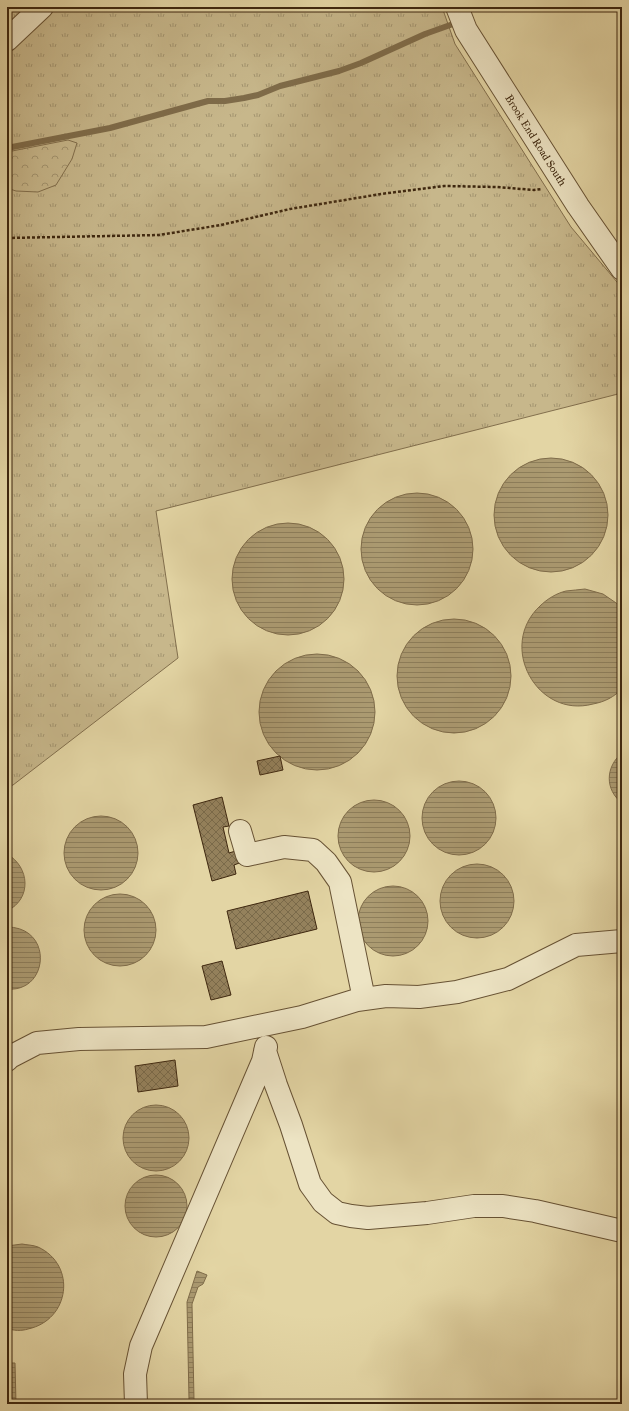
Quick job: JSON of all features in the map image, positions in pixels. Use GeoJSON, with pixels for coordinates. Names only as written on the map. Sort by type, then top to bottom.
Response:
{"type":"FeatureCollection","features":[{"type":"Feature","properties":{"kind":"street"},"geometry":{"type":"LineString","coordinates":[[7,40],[42,7]]}},
{"type":"Feature","properties":{"kind":"street","name":"Brook End Road South"},"geometry":{"type":"LineString","coordinates":[[457,7],[466,30],[564,184],[622,269]]}},
{"type":"Feature","properties":{"kind":"street"},"geometry":{"type":"LineString","coordinates":[[240,831],[247,855],[284,847],[313,850],[326,862],[340,882],[364,999]]}},
{"type":"Feature","properties":{"kind":"street"},"geometry":{"type":"LineString","coordinates":[[7,1060],[37,1043],[79,1039],[206,1037],[302,1017],[364,999],[386,996],[420,998],[457,992],[508,979],[576,945],[622,941]]}},
{"type":"Feature","properties":{"kind":"street"},"geometry":{"type":"LineString","coordinates":[[136,1404],[136,1374],[141,1346],[263,1061],[267,1044],[268,1024]]}},
{"type":"Feature","properties":{"kind":"street"},"geometry":{"type":"LineString","coordinates":[[265,1051],[276,1085],[292,1125],[310,1184],[323,1202],[337,1214],[368,1218],[427,1213],[474,1206],[503,1206],[535,1211],[622,1231]]}},
{"type":"Feature","properties":{"kind":"path"},"geometry":{"type":"LineString","coordinates":[[7,238],[159,235],[221,225],[290,209],[381,194],[444,186],[497,187],[534,190],[564,184]]}},
{"type":"Feature","properties":{"kind":"green space"},"geometry":{"type":"Polygon","coordinates":[[[7,7],[442,7],[455,44],[571,227],[622,288],[622,393],[156,511],[178,658],[13,785],[7,787],[7,7]]]}},
{"type":"Feature","properties":{"kind":"green space"},"geometry":{"type":"Polygon","coordinates":[[[68,140],[77,143],[72,159],[56,185],[38,192],[16,191],[7,188],[7,152],[68,140]]]}},
{"type":"Feature","properties":{"kind":"shaded area"},"geometry":{"type":"Polygon","coordinates":[[[551,458],[573,462],[592,474],[604,493],[608,515],[604,537],[592,556],[573,568],[551,572],[529,568],[510,556],[498,537],[494,515],[498,493],[510,474],[529,462],[551,458]]]}},
{"type":"Feature","properties":{"kind":"shaded area"},"geometry":{"type":"Polygon","coordinates":[[[417,493],[439,497],[457,509],[469,527],[473,549],[469,571],[457,589],[439,601],[417,605],[395,601],[377,589],[365,571],[361,549],[365,527],[377,509],[395,497],[417,493]]]}},
{"type":"Feature","properties":{"kind":"shaded area"},"geometry":{"type":"Polygon","coordinates":[[[288,523],[309,527],[328,539],[340,558],[344,579],[340,600],[328,619],[309,631],[288,635],[267,631],[248,619],[236,600],[232,579],[236,558],[248,539],[267,527],[288,523]]]}},
{"type":"Feature","properties":{"kind":"shaded area"},"geometry":{"type":"Polygon","coordinates":[[[585,589],[603,594],[622,607],[622,688],[609,699],[601,702],[573,706],[555,701],[540,690],[529,676],[523,659],[522,640],[528,622],[543,603],[563,592],[585,589]]]}},
{"type":"Feature","properties":{"kind":"shaded area"},"geometry":{"type":"Polygon","coordinates":[[[454,619],[465,620],[476,624],[486,629],[494,636],[501,644],[506,654],[510,665],[510,687],[506,698],[501,708],[494,716],[486,723],[476,728],[465,732],[454,733],[443,732],[432,728],[422,723],[414,716],[407,708],[402,698],[398,687],[397,676],[398,665],[402,654],[407,644],[414,636],[422,629],[432,624],[443,620],[454,619]]]}},
{"type":"Feature","properties":{"kind":"shaded area"},"geometry":{"type":"Polygon","coordinates":[[[317,654],[328,655],[339,659],[358,671],[370,690],[374,701],[374,723],[370,734],[358,753],[339,765],[328,769],[317,770],[306,769],[295,765],[276,753],[264,734],[260,723],[259,712],[260,701],[264,690],[276,671],[295,659],[306,655],[317,654]]]}},
{"type":"Feature","properties":{"kind":"shaded area"},"geometry":{"type":"Polygon","coordinates":[[[622,753],[622,803],[612,792],[609,778],[612,765],[622,753]]]}},
{"type":"Feature","properties":{"kind":"shaded area"},"geometry":{"type":"Polygon","coordinates":[[[459,781],[480,787],[490,797],[496,818],[490,839],[480,849],[459,855],[438,849],[428,839],[422,818],[428,797],[438,787],[459,781]]]}},
{"type":"Feature","properties":{"kind":"shaded area"},"geometry":{"type":"Polygon","coordinates":[[[374,800],[394,806],[404,816],[410,836],[404,856],[394,866],[374,872],[354,866],[344,856],[338,836],[344,816],[354,806],[374,800]]]}},
{"type":"Feature","properties":{"kind":"shaded area"},"geometry":{"type":"Polygon","coordinates":[[[101,816],[122,822],[132,832],[138,853],[132,874],[122,884],[101,890],[80,884],[70,874],[64,853],[70,832],[80,822],[101,816]]]}},
{"type":"Feature","properties":{"kind":"shaded area"},"geometry":{"type":"Polygon","coordinates":[[[7,854],[15,860],[20,867],[24,875],[25,883],[21,899],[15,906],[7,911],[7,854]]]}},
{"type":"Feature","properties":{"kind":"shaded area"},"geometry":{"type":"Polygon","coordinates":[[[470,864],[484,864],[498,870],[508,880],[514,894],[514,908],[508,922],[498,932],[484,938],[470,938],[456,932],[446,922],[440,908],[440,894],[446,880],[456,870],[470,864]]]}},
{"type":"Feature","properties":{"kind":"shaded area"},"geometry":{"type":"Polygon","coordinates":[[[386,886],[400,886],[413,892],[422,901],[426,907],[428,921],[426,935],[418,946],[407,954],[400,956],[386,956],[379,954],[368,946],[360,935],[358,928],[358,914],[360,907],[368,896],[379,888],[386,886]]]}},
{"type":"Feature","properties":{"kind":"shaded area"},"geometry":{"type":"Polygon","coordinates":[[[120,894],[140,900],[150,910],[156,930],[150,950],[140,960],[120,966],[100,960],[90,950],[84,930],[90,910],[100,900],[120,894]]]}},
{"type":"Feature","properties":{"kind":"shaded area"},"geometry":{"type":"Polygon","coordinates":[[[7,927],[22,930],[33,937],[39,948],[40,960],[38,971],[31,981],[21,987],[7,989],[7,927]]]}},
{"type":"Feature","properties":{"kind":"shaded area"},"geometry":{"type":"Polygon","coordinates":[[[156,1105],[168,1108],[179,1115],[186,1126],[189,1138],[186,1150],[179,1161],[168,1168],[156,1171],[144,1168],[133,1161],[126,1150],[123,1138],[126,1126],[133,1115],[144,1108],[156,1105]]]}},
{"type":"Feature","properties":{"kind":"shaded area"},"geometry":{"type":"Polygon","coordinates":[[[150,1175],[162,1175],[178,1184],[185,1194],[187,1206],[185,1218],[178,1228],[162,1237],[150,1237],[139,1232],[130,1223],[125,1212],[125,1200],[130,1189],[139,1180],[150,1175]]]}},
{"type":"Feature","properties":{"kind":"shaded area"},"geometry":{"type":"Polygon","coordinates":[[[22,1244],[38,1247],[50,1255],[59,1266],[63,1278],[63,1291],[60,1304],[53,1315],[42,1324],[26,1330],[12,1330],[7,1328],[7,1246],[22,1244]]]}},
{"type":"Feature","properties":{"kind":"shaded area"},"geometry":{"type":"Polygon","coordinates":[[[197,1271],[207,1275],[203,1284],[198,1287],[192,1304],[194,1400],[196,1404],[191,1404],[189,1399],[187,1302],[197,1271]]]}},
{"type":"Feature","properties":{"kind":"shaded area"},"geometry":{"type":"Polygon","coordinates":[[[7,1363],[15,1363],[16,1404],[7,1404],[7,1363]]]}},
{"type":"Feature","properties":{"kind":"building"},"geometry":{"type":"Polygon","coordinates":[[[280,756],[283,770],[260,775],[257,761],[280,756]]]}},
{"type":"Feature","properties":{"kind":"building"},"geometry":{"type":"Polygon","coordinates":[[[222,797],[229,826],[223,827],[229,853],[239,850],[242,862],[234,865],[236,874],[212,881],[193,805],[222,797]]]}},
{"type":"Feature","properties":{"kind":"building"},"geometry":{"type":"Polygon","coordinates":[[[308,891],[317,929],[236,949],[227,911],[308,891]]]}},
{"type":"Feature","properties":{"kind":"building"},"geometry":{"type":"Polygon","coordinates":[[[222,961],[231,995],[211,1000],[202,966],[222,961]]]}},
{"type":"Feature","properties":{"kind":"building"},"geometry":{"type":"Polygon","coordinates":[[[175,1060],[178,1086],[138,1092],[135,1066],[175,1060]]]}},
{"type":"Feature","properties":{"kind":"waterway"},"geometry":{"type":"LineString","coordinates":[[7,148],[110,128],[208,101],[225,101],[258,95],[280,86],[339,71],[361,63],[425,34],[453,24]]}}]}
